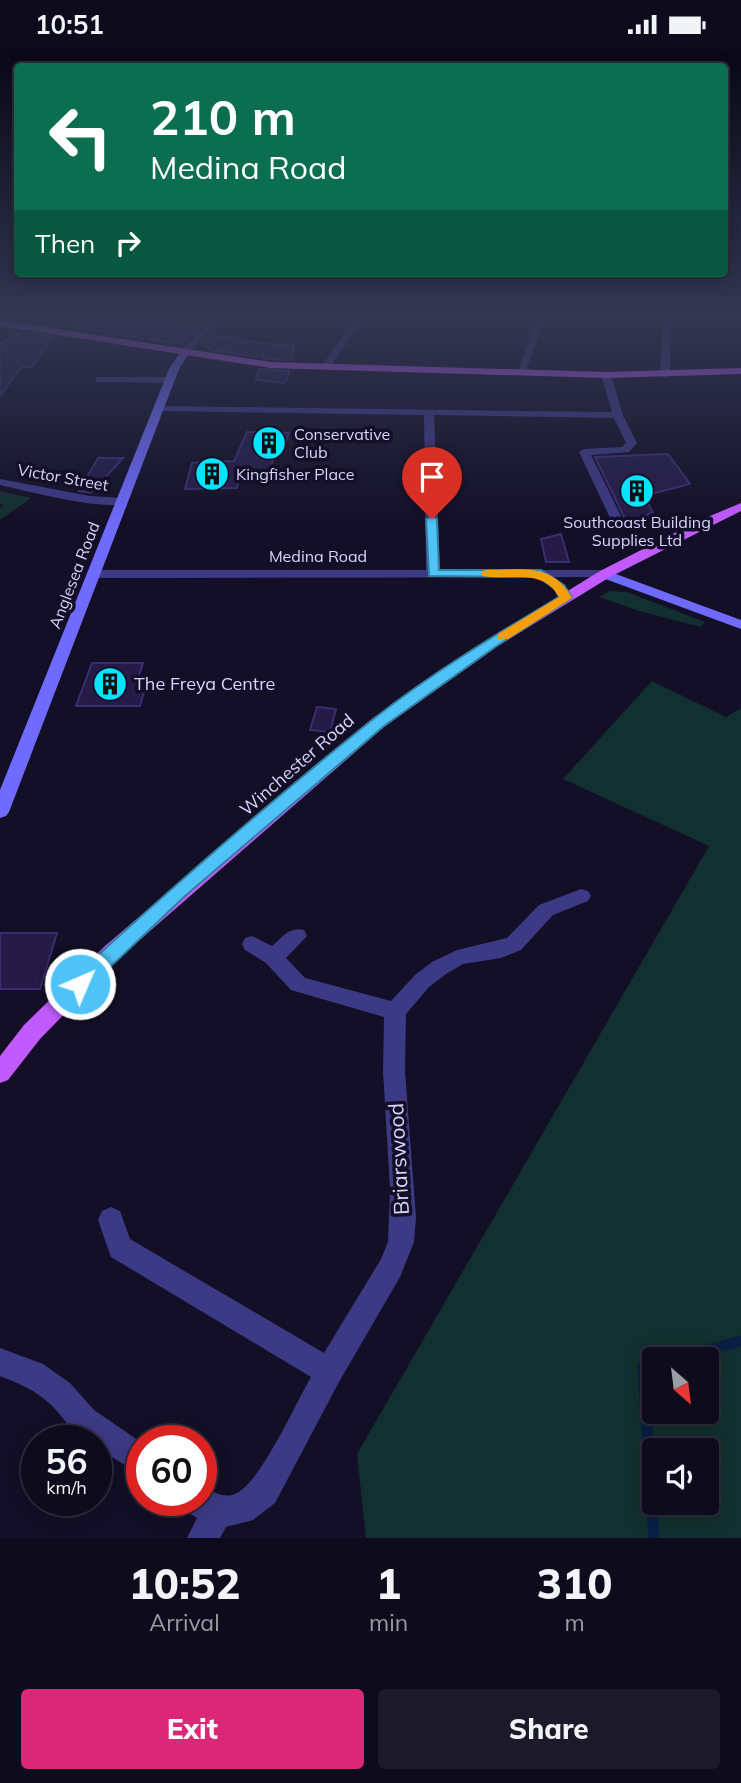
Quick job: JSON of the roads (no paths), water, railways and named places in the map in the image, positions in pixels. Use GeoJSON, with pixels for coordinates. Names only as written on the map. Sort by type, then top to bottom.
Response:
{"type":"FeatureCollection","features":[{"type":"Feature","properties":{"kind":"main road","name":"Winchester Road"},"geometry":{"type":"LineString","coordinates":[[0,1073],[32,1032],[112,952],[379,722],[493,643],[605,574],[741,507]]}},
{"type":"Feature","properties":{"kind":"street"},"geometry":{"type":"LineString","coordinates":[[127,393],[130,386]]}},
{"type":"Feature","properties":{"kind":"street","name":"Anglesea Road"},"geometry":{"type":"LineString","coordinates":[[0,812],[167,386]]}},
{"type":"Feature","properties":{"kind":"street"},"geometry":{"type":"LineString","coordinates":[[609,386],[618,415],[632,443],[625,450],[584,452],[617,520]]}},
{"type":"Feature","properties":{"kind":"street"},"geometry":{"type":"LineString","coordinates":[[159,408],[618,415]]}},
{"type":"Feature","properties":{"kind":"street"},"geometry":{"type":"LineString","coordinates":[[429,411],[433,573]]}},
{"type":"Feature","properties":{"kind":"street","name":"Victor Street"},"geometry":{"type":"LineString","coordinates":[[0,482],[90,500],[121,502]]}},
{"type":"Feature","properties":{"kind":"street","name":"Medina Road"},"geometry":{"type":"LineString","coordinates":[[94,574],[605,574]]}},
{"type":"Feature","properties":{"kind":"street"},"geometry":{"type":"LineString","coordinates":[[541,574],[560,587],[566,598]]}},
{"type":"Feature","properties":{"kind":"street"},"geometry":{"type":"LineString","coordinates":[[605,574],[741,625]]}},
{"type":"Feature","properties":{"kind":"street"},"geometry":{"type":"LineString","coordinates":[[252,944],[273,957],[298,984],[396,1011],[422,981],[439,968],[467,955],[501,950],[513,944],[546,910],[581,895]]}},
{"type":"Feature","properties":{"kind":"street"},"geometry":{"type":"LineString","coordinates":[[273,957],[297,936]]}},
{"type":"Feature","properties":{"kind":"street","name":"Briarswood"},"geometry":{"type":"LineString","coordinates":[[206,1517],[242,1509],[264,1492],[329,1372],[391,1268],[401,1242],[403,1189],[394,1071],[396,1011]]}},
{"type":"Feature","properties":{"kind":"street"},"geometry":{"type":"LineString","coordinates":[[111,1220],[120,1248],[329,1372]]}},
{"type":"Feature","properties":{"kind":"street"},"geometry":{"type":"LineString","coordinates":[[0,1362],[33,1374],[60,1393],[85,1420],[126,1449]]}},
{"type":"Feature","properties":{"kind":"waterway"},"geometry":{"type":"LineString","coordinates":[[719,1347],[741,1341]]}},
{"type":"Feature","properties":{"kind":"waterway"},"geometry":{"type":"LineString","coordinates":[[647,1425],[654,1538]]}},
{"type":"Feature","properties":{"kind":"place","name":"Conservative Club"},"geometry":{"type":"Point","coordinates":[269,443]}},
{"type":"Feature","properties":{"kind":"place","name":"Kingfisher Place"},"geometry":{"type":"Point","coordinates":[212,474]}},
{"type":"Feature","properties":{"kind":"place","name":"Southcoast Building Supplies Ltd"},"geometry":{"type":"Point","coordinates":[637,491]}},
{"type":"Feature","properties":{"kind":"place","name":"The Freya Centre"},"geometry":{"type":"Point","coordinates":[110,684]}}]}
